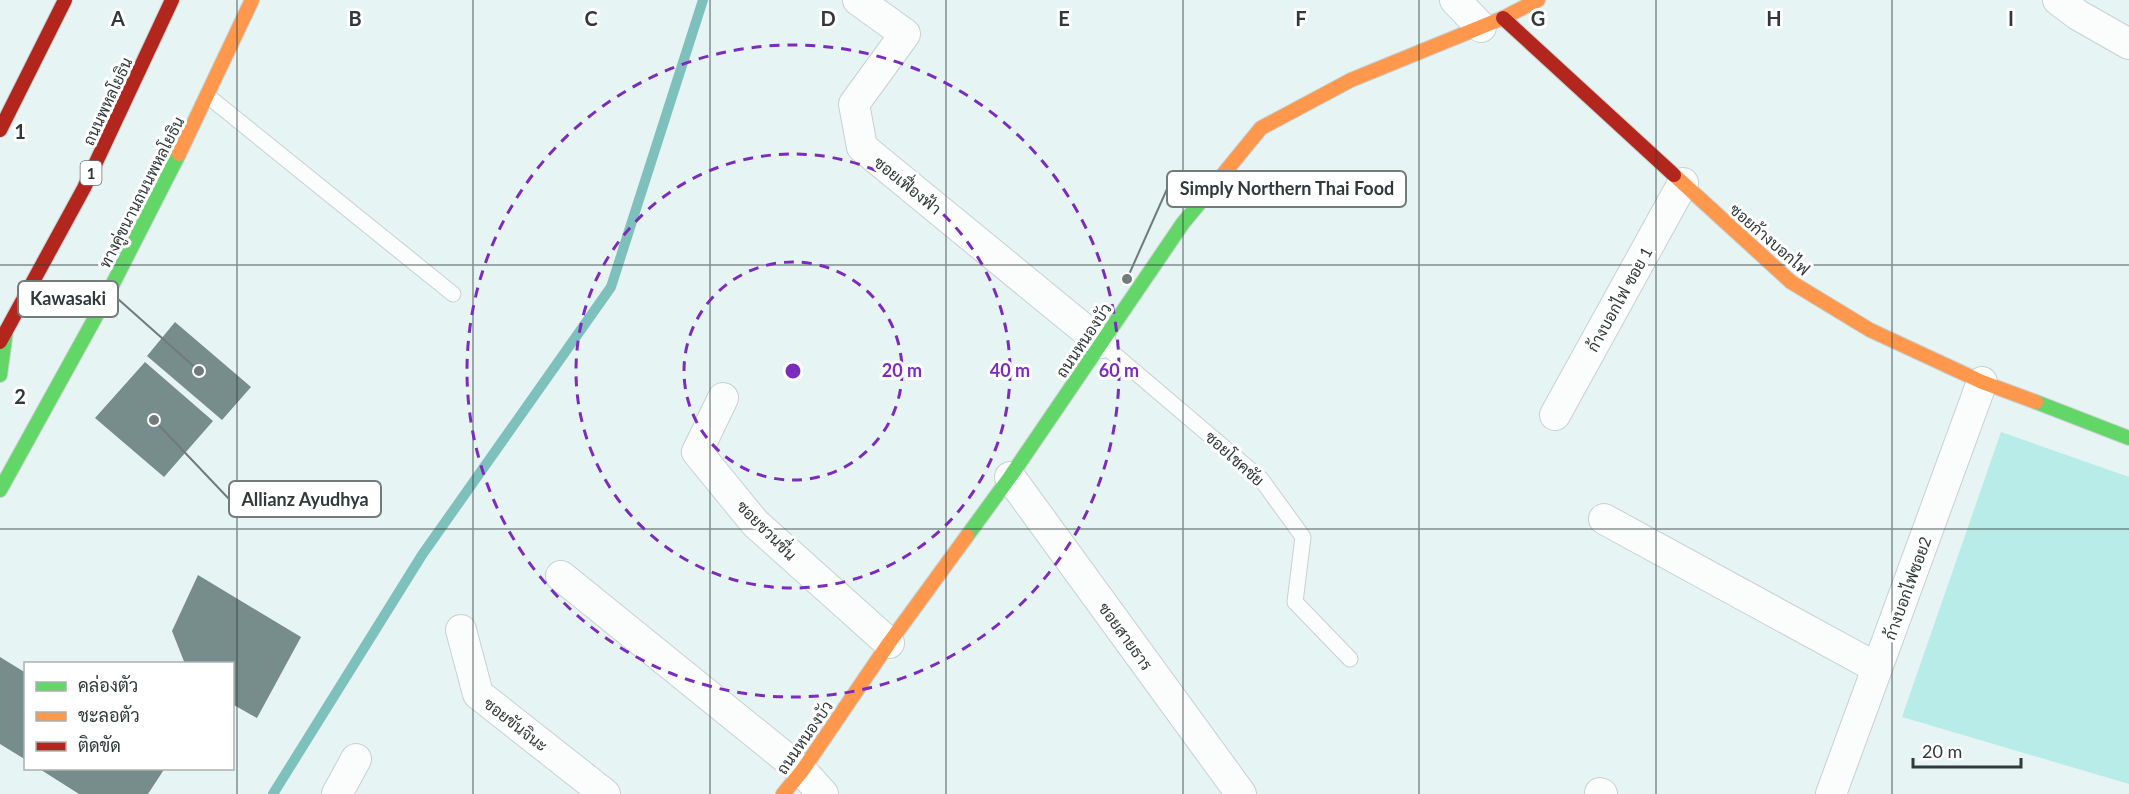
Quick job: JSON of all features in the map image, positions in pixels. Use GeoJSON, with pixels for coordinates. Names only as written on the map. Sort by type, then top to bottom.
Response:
{"type":"FeatureCollection","features":[{"type":"Feature","properties":{"kind":"street"},"geometry":{"type":"LineString","coordinates":[[0,130],[65,0]]}},
{"type":"Feature","properties":{"kind":"street","name":"ถนนพหลโยธิน"},"geometry":{"type":"LineString","coordinates":[[3,336],[84,188],[172,0]]}},
{"type":"Feature","properties":{"kind":"street","name":"ทางคู่ขนานถนนพหลโยธิน"},"geometry":{"type":"LineString","coordinates":[[0,490],[71,364],[161,192],[252,0]]}},
{"type":"Feature","properties":{"kind":"street","name":"ซอยเฟื่องฟ้า"},"geometry":{"type":"LineString","coordinates":[[858,0],[905,34],[855,104],[862,147],[1101,343]]}},
{"type":"Feature","properties":{"kind":"street"},"geometry":{"type":"LineString","coordinates":[[1455,0],[1492,23]]}},
{"type":"Feature","properties":{"kind":"street","name":"ถนนหนองบัว"},"geometry":{"type":"LineString","coordinates":[[783,794],[802,771],[889,643],[1010,477],[1183,223],[1261,128],[1351,80],[1492,23],[1538,0]]}},
{"type":"Feature","properties":{"kind":"street"},"geometry":{"type":"LineString","coordinates":[[2058,0],[2078,15],[2129,44]]}},
{"type":"Feature","properties":{"kind":"street","name":"ซอยก้างบอกไฟ"},"geometry":{"type":"LineString","coordinates":[[1492,23],[1683,183],[1791,282],[1870,330],[1983,382],[2129,438]]}},
{"type":"Feature","properties":{"kind":"street","name":"ก้างบอกไฟ ซอย 1"},"geometry":{"type":"LineString","coordinates":[[1555,415],[1683,183]]}},
{"type":"Feature","properties":{"kind":"street"},"geometry":{"type":"LineString","coordinates":[[0,375],[3,336]]}},
{"type":"Feature","properties":{"kind":"street","name":"ก้างบอกไฟซอย2"},"geometry":{"type":"LineString","coordinates":[[1831,794],[1983,382]]}},
{"type":"Feature","properties":{"kind":"street","name":"ซอยชวนชื่น"},"geometry":{"type":"LineString","coordinates":[[723,398],[697,452],[755,523],[889,643]]}},
{"type":"Feature","properties":{"kind":"street","name":"ซอยสายธาร"},"geometry":{"type":"LineString","coordinates":[[1010,477],[1241,794]]}},
{"type":"Feature","properties":{"kind":"street"},"geometry":{"type":"LineString","coordinates":[[1604,519],[1877,668]]}},
{"type":"Feature","properties":{"kind":"street"},"geometry":{"type":"LineString","coordinates":[[561,576],[802,771],[823,794]]}},
{"type":"Feature","properties":{"kind":"street","name":"ซอยขันจินะ"},"geometry":{"type":"LineString","coordinates":[[461,630],[478,694],[605,794]]}},
{"type":"Feature","properties":{"kind":"street"},"geometry":{"type":"LineString","coordinates":[[338,794],[356,759]]}},
{"type":"Feature","properties":{"kind":"lane"},"geometry":{"type":"LineString","coordinates":[[208,97],[453,294]]}},
{"type":"Feature","properties":{"kind":"lane","name":"ซอยโชคชัย"},"geometry":{"type":"LineString","coordinates":[[1101,343],[1261,479],[1303,537],[1295,602],[1350,659]]}},
{"type":"Feature","properties":{"kind":"shaded area"},"geometry":{"type":"Polygon","coordinates":[[[2001,432],[2129,477],[2129,784],[1902,717],[2001,432]]]}},
{"type":"Feature","properties":{"kind":"building"},"geometry":{"type":"Polygon","coordinates":[[[175,322],[251,387],[222,420],[147,356],[175,322]]]}},
{"type":"Feature","properties":{"kind":"building"},"geometry":{"type":"Polygon","coordinates":[[[145,362],[213,421],[164,477],[95,418],[145,362]]]}},
{"type":"Feature","properties":{"kind":"building"},"geometry":{"type":"Polygon","coordinates":[[[198,575],[301,637],[257,718],[234,705],[234,662],[184,662],[172,631],[198,575]]]}},
{"type":"Feature","properties":{"kind":"building"},"geometry":{"type":"Polygon","coordinates":[[[0,657],[24,672],[24,759],[0,744],[0,657]]]}},
{"type":"Feature","properties":{"kind":"building"},"geometry":{"type":"Polygon","coordinates":[[[41,770],[164,770],[148,794],[79,794],[41,770]]]}},
{"type":"Feature","properties":{"kind":"waterway"},"geometry":{"type":"LineString","coordinates":[[273,794],[422,555],[611,287],[703,0]]}},
{"type":"Feature","properties":{"kind":"traffic: fast"},"geometry":{"type":"LineString","coordinates":[[0,490],[100,309],[179,154]]}},
{"type":"Feature","properties":{"kind":"traffic: fast"},"geometry":{"type":"LineString","coordinates":[[967,536],[1010,477],[1183,223],[1203,199]]}},
{"type":"Feature","properties":{"kind":"traffic: fast"},"geometry":{"type":"LineString","coordinates":[[0,375],[6,331]]}},
{"type":"Feature","properties":{"kind":"traffic: fast"},"geometry":{"type":"LineString","coordinates":[[2036,402],[2129,438]]}},
{"type":"Feature","properties":{"kind":"traffic: slow"},"geometry":{"type":"LineString","coordinates":[[179,154],[252,0]]}},
{"type":"Feature","properties":{"kind":"traffic: slow"},"geometry":{"type":"LineString","coordinates":[[1203,199],[1261,128],[1351,80],[1503,18],[1538,0]]}},
{"type":"Feature","properties":{"kind":"traffic: slow"},"geometry":{"type":"LineString","coordinates":[[1674,175],[1791,282],[1870,330],[1982,382],[2036,402]]}},
{"type":"Feature","properties":{"kind":"traffic: slow"},"geometry":{"type":"LineString","coordinates":[[783,794],[802,771],[889,643],[967,536]]}},
{"type":"Feature","properties":{"kind":"traffic: jam"},"geometry":{"type":"LineString","coordinates":[[0,130],[65,0]]}},
{"type":"Feature","properties":{"kind":"traffic: jam"},"geometry":{"type":"LineString","coordinates":[[0,342],[84,188],[172,0]]}},
{"type":"Feature","properties":{"kind":"traffic: jam"},"geometry":{"type":"LineString","coordinates":[[1503,18],[1674,175]]}},
{"type":"Feature","properties":{"kind":"place","name":"Simply Northern Thai Food"},"geometry":{"type":"Point","coordinates":[1127,279]}},
{"type":"Feature","properties":{"kind":"place","name":"Kawasaki"},"geometry":{"type":"Point","coordinates":[199,371]}},
{"type":"Feature","properties":{"kind":"place","name":"Allianz Ayudhya"},"geometry":{"type":"Point","coordinates":[154,420]}}]}
